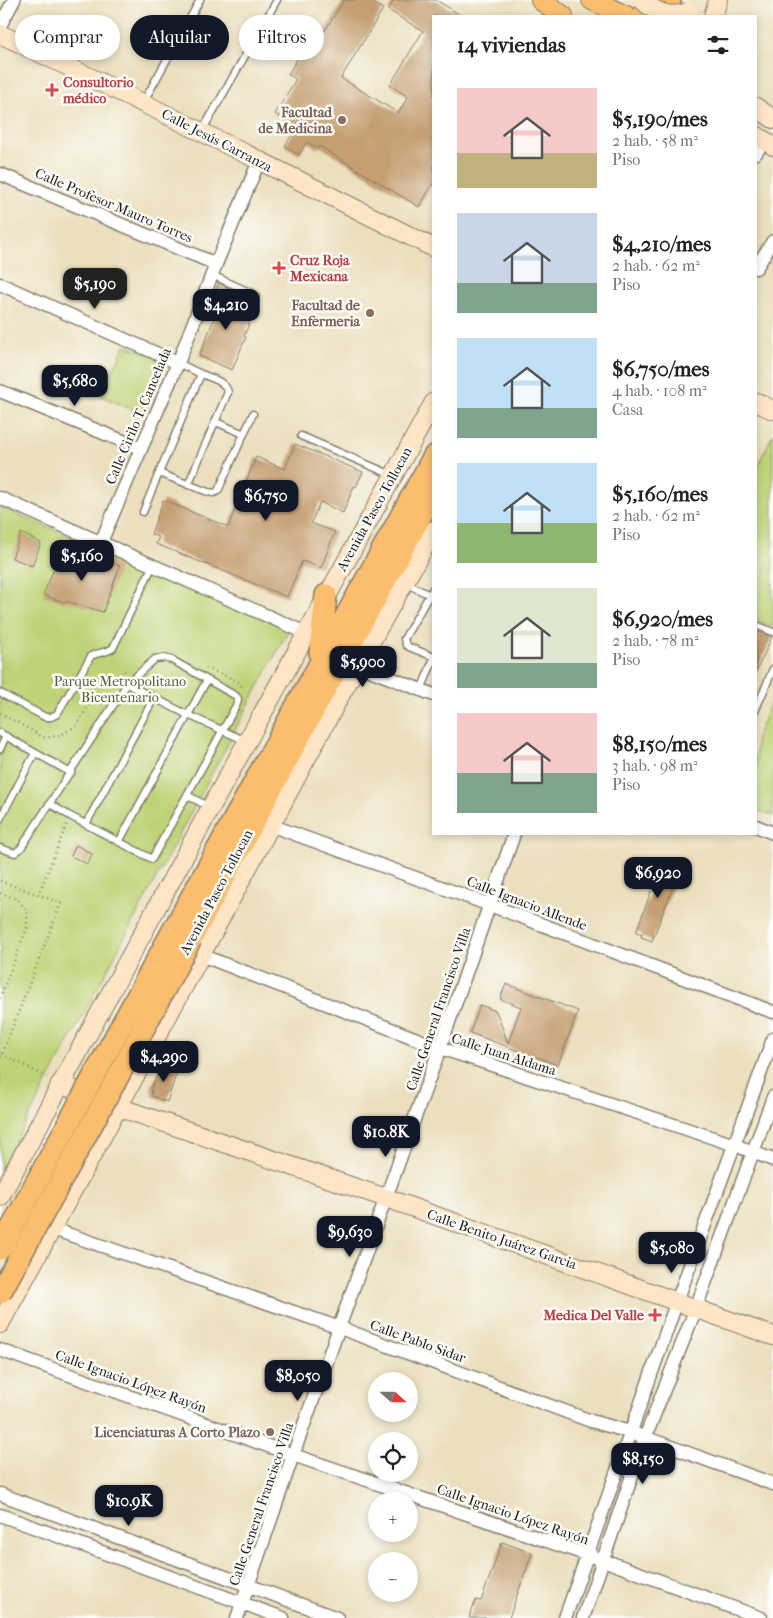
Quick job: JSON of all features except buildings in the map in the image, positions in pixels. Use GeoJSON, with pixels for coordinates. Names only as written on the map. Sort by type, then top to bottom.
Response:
{"type":"FeatureCollection","features":[{"type":"Feature","properties":{"kind":"highway"},"geometry":{"type":"LineString","coordinates":[[643,15],[650,0]]}},
{"type":"Feature","properties":{"kind":"highway"},"geometry":{"type":"LineString","coordinates":[[663,15],[670,0]]}},
{"type":"Feature","properties":{"kind":"highway","name":"Avenida Paseo Tollocan"},"geometry":{"type":"LineString","coordinates":[[0,1249],[188,943],[319,663],[432,460]]}},
{"type":"Feature","properties":{"kind":"highway","name":"Avenida Paseo Tollocan"},"geometry":{"type":"LineString","coordinates":[[0,1293],[432,496]]}},
{"type":"Feature","properties":{"kind":"highway"},"geometry":{"type":"LineString","coordinates":[[319,663],[326,595]]}},
{"type":"Feature","properties":{"kind":"highway"},"geometry":{"type":"LineString","coordinates":[[312,715],[341,694]]}},
{"type":"Feature","properties":{"kind":"main road"},"geometry":{"type":"LineString","coordinates":[[541,0],[562,15]]}},
{"type":"Feature","properties":{"kind":"main road"},"geometry":{"type":"LineString","coordinates":[[592,0],[622,12]]}},
{"type":"Feature","properties":{"kind":"main road"},"geometry":{"type":"LineString","coordinates":[[642,0],[653,9],[669,15]]}},
{"type":"Feature","properties":{"kind":"main road"},"geometry":{"type":"LineString","coordinates":[[713,15],[718,0]]}},
{"type":"Feature","properties":{"kind":"main road"},"geometry":{"type":"LineString","coordinates":[[681,15],[691,6]]}},
{"type":"Feature","properties":{"kind":"main road","name":"Calle Jesús Carranza"},"geometry":{"type":"LineString","coordinates":[[0,34],[143,102],[259,162],[432,247]]}},
{"type":"Feature","properties":{"kind":"main road"},"geometry":{"type":"LineString","coordinates":[[757,108],[773,119]]}},
{"type":"Feature","properties":{"kind":"main road"},"geometry":{"type":"LineString","coordinates":[[757,402],[773,410]]}},
{"type":"Feature","properties":{"kind":"main road","name":"Avenida Paseo Tollocan"},"geometry":{"type":"LineString","coordinates":[[0,1197],[326,595],[432,406]]}},
{"type":"Feature","properties":{"kind":"main road","name":"Avenida Paseo Tollocan"},"geometry":{"type":"LineString","coordinates":[[0,1324],[142,1065],[188,943],[270,825],[341,694],[432,533]]}},
{"type":"Feature","properties":{"kind":"main road"},"geometry":{"type":"LineString","coordinates":[[87,1034],[91,1057],[99,1063],[115,1069],[142,1065]]}},
{"type":"Feature","properties":{"kind":"main road","name":"Calle Benito Juárez Garcia"},"geometry":{"type":"LineString","coordinates":[[60,1084],[118,1107],[386,1198],[773,1336]]}},
{"type":"Feature","properties":{"kind":"street"},"geometry":{"type":"LineString","coordinates":[[0,26],[14,0]]}},
{"type":"Feature","properties":{"kind":"street","name":"Calle Cirilo T. Cancelada"},"geometry":{"type":"LineString","coordinates":[[102,542],[140,448],[178,362],[214,269],[259,162]]}},
{"type":"Feature","properties":{"kind":"street","name":"Calle Profesor Mauro Torres"},"geometry":{"type":"LineString","coordinates":[[0,174],[214,269]]}},
{"type":"Feature","properties":{"kind":"street"},"geometry":{"type":"LineString","coordinates":[[757,266],[773,241]]}},
{"type":"Feature","properties":{"kind":"street"},"geometry":{"type":"LineString","coordinates":[[0,284],[178,362]]}},
{"type":"Feature","properties":{"kind":"street"},"geometry":{"type":"LineString","coordinates":[[0,391],[140,448]]}},
{"type":"Feature","properties":{"kind":"street"},"geometry":{"type":"LineString","coordinates":[[0,498],[306,633]]}},
{"type":"Feature","properties":{"kind":"street"},"geometry":{"type":"LineString","coordinates":[[357,666],[430,691]]}},
{"type":"Feature","properties":{"kind":"street","name":"Calle Ignacio Allende"},"geometry":{"type":"LineString","coordinates":[[270,825],[490,905],[773,1012]]}},
{"type":"Feature","properties":{"kind":"street"},"geometry":{"type":"LineString","coordinates":[[757,826],[773,833]]}},
{"type":"Feature","properties":{"kind":"street","name":"Calle General Francisco Villa"},"geometry":{"type":"LineString","coordinates":[[236,1618],[440,1048],[514,835]]}},
{"type":"Feature","properties":{"kind":"street","name":"Calle Juan Aldama"},"geometry":{"type":"LineString","coordinates":[[188,943],[440,1048],[735,1145],[773,1160]]}},
{"type":"Feature","properties":{"kind":"street"},"geometry":{"type":"LineString","coordinates":[[565,1618],[677,1301],[773,1039]]}},
{"type":"Feature","properties":{"kind":"street"},"geometry":{"type":"LineString","coordinates":[[583,1618],[644,1438],[696,1308],[773,1097]]}},
{"type":"Feature","properties":{"kind":"street","name":"Calle Pablo Sidar"},"geometry":{"type":"LineString","coordinates":[[53,1229],[340,1328],[591,1421],[630,1432],[773,1484]]}},
{"type":"Feature","properties":{"kind":"street","name":"Calle Ignacio López Rayón"},"geometry":{"type":"LineString","coordinates":[[0,1350],[294,1455],[603,1560],[761,1618]]}},
{"type":"Feature","properties":{"kind":"street"},"geometry":{"type":"LineString","coordinates":[[0,1494],[337,1618]]}},
{"type":"Feature","properties":{"kind":"street"},"geometry":{"type":"LineString","coordinates":[[0,1515],[283,1618]]}},
{"type":"Feature","properties":{"kind":"lane"},"geometry":{"type":"LineString","coordinates":[[143,102],[200,0]]}},
{"type":"Feature","properties":{"kind":"lane"},"geometry":{"type":"LineString","coordinates":[[202,132],[277,0]]}},
{"type":"Feature","properties":{"kind":"lane"},"geometry":{"type":"LineString","coordinates":[[214,269],[256,296],[251,309]]}},
{"type":"Feature","properties":{"kind":"lane"},"geometry":{"type":"LineString","coordinates":[[178,362],[222,383],[227,387],[228,392],[188,485]]}},
{"type":"Feature","properties":{"kind":"lane"},"geometry":{"type":"LineString","coordinates":[[143,512],[201,374]]}},
{"type":"Feature","properties":{"kind":"lane"},"geometry":{"type":"LineString","coordinates":[[159,473],[208,492],[214,493],[218,491],[253,414]]}},
{"type":"Feature","properties":{"kind":"lane"},"geometry":{"type":"LineString","coordinates":[[216,422],[244,434]]}},
{"type":"Feature","properties":{"kind":"lane"},"geometry":{"type":"LineString","coordinates":[[300,436],[393,475]]}},
{"type":"Feature","properties":{"kind":"lane"},"geometry":{"type":"LineString","coordinates":[[0,693],[44,717],[57,714],[91,656],[110,651],[113,648],[153,565]]}},
{"type":"Feature","properties":{"kind":"lane"},"geometry":{"type":"LineString","coordinates":[[404,582],[431,596],[404,639],[406,645],[432,656]]}},
{"type":"Feature","properties":{"kind":"lane"},"geometry":{"type":"LineString","coordinates":[[757,625],[773,632]]}},
{"type":"Feature","properties":{"kind":"lane"},"geometry":{"type":"LineString","coordinates":[[0,848],[11,853],[18,851],[71,773],[127,684],[155,659],[164,658],[172,660],[238,699],[152,859],[50,804]]}},
{"type":"Feature","properties":{"kind":"lane"},"geometry":{"type":"LineString","coordinates":[[757,707],[773,670]]}},
{"type":"Feature","properties":{"kind":"lane"},"geometry":{"type":"LineString","coordinates":[[430,691],[432,674]]}},
{"type":"Feature","properties":{"kind":"lane"},"geometry":{"type":"LineString","coordinates":[[119,842],[207,680]]}},
{"type":"Feature","properties":{"kind":"lane"},"geometry":{"type":"LineString","coordinates":[[127,684],[188,715],[247,741]]}},
{"type":"Feature","properties":{"kind":"lane"},"geometry":{"type":"LineString","coordinates":[[86,824],[154,698]]}},
{"type":"Feature","properties":{"kind":"lane"},"geometry":{"type":"LineString","coordinates":[[0,748],[3,735],[71,773]]}},
{"type":"Feature","properties":{"kind":"lane"},"geometry":{"type":"LineString","coordinates":[[0,819],[35,753]]}},
{"type":"Feature","properties":{"kind":"lane"},"geometry":{"type":"LineString","coordinates":[[188,795],[211,807]]}},
{"type":"Feature","properties":{"kind":"path"},"geometry":{"type":"LineString","coordinates":[[38,895],[70,816]]}},
{"type":"Feature","properties":{"kind":"path"},"geometry":{"type":"LineString","coordinates":[[0,881],[61,903],[0,1059]]}},
{"type":"Feature","properties":{"kind":"path"},"geometry":{"type":"LineString","coordinates":[[0,893],[18,899],[27,911],[27,928],[0,998]]}},
{"type":"Feature","properties":{"kind":"path"},"geometry":{"type":"LineString","coordinates":[[2,1054],[60,1084]]}},
{"type":"Feature","properties":{"kind":"green space"},"geometry":{"type":"Polygon","coordinates":[[[125,345],[164,360],[143,414],[101,396],[125,345]]]}},
{"type":"Feature","properties":{"kind":"green space"},"geometry":{"type":"Polygon","coordinates":[[[773,434],[773,627],[757,620],[757,467],[773,434]]]}},
{"type":"Feature","properties":{"kind":"green space","name":"Parque Metropolitano Bicentenario"},"geometry":{"type":"Polygon","coordinates":[[[0,507],[289,629],[0,1171],[0,507]]]}},
{"type":"Feature","properties":{"kind":"green space"},"geometry":{"type":"Polygon","coordinates":[[[773,698],[773,816],[757,810],[757,735],[773,698]]]}},
{"type":"Feature","properties":{"kind":"place","name":"Consultorio médico"},"geometry":{"type":"Point","coordinates":[52,90]}},
{"type":"Feature","properties":{"kind":"place","name":"Facultad de Medicina"},"geometry":{"type":"Point","coordinates":[342,120]}},
{"type":"Feature","properties":{"kind":"place","name":"Cruz Roja Mexicana"},"geometry":{"type":"Point","coordinates":[279,268]}},
{"type":"Feature","properties":{"kind":"place","name":"Facultad de Enfermeria"},"geometry":{"type":"Point","coordinates":[370,313]}},
{"type":"Feature","properties":{"kind":"place","name":"Medica Del Valle"},"geometry":{"type":"Point","coordinates":[655,1315]}},
{"type":"Feature","properties":{"kind":"place","name":"Licenciaturas A Corto Plazo"},"geometry":{"type":"Point","coordinates":[270,1432]}}]}
